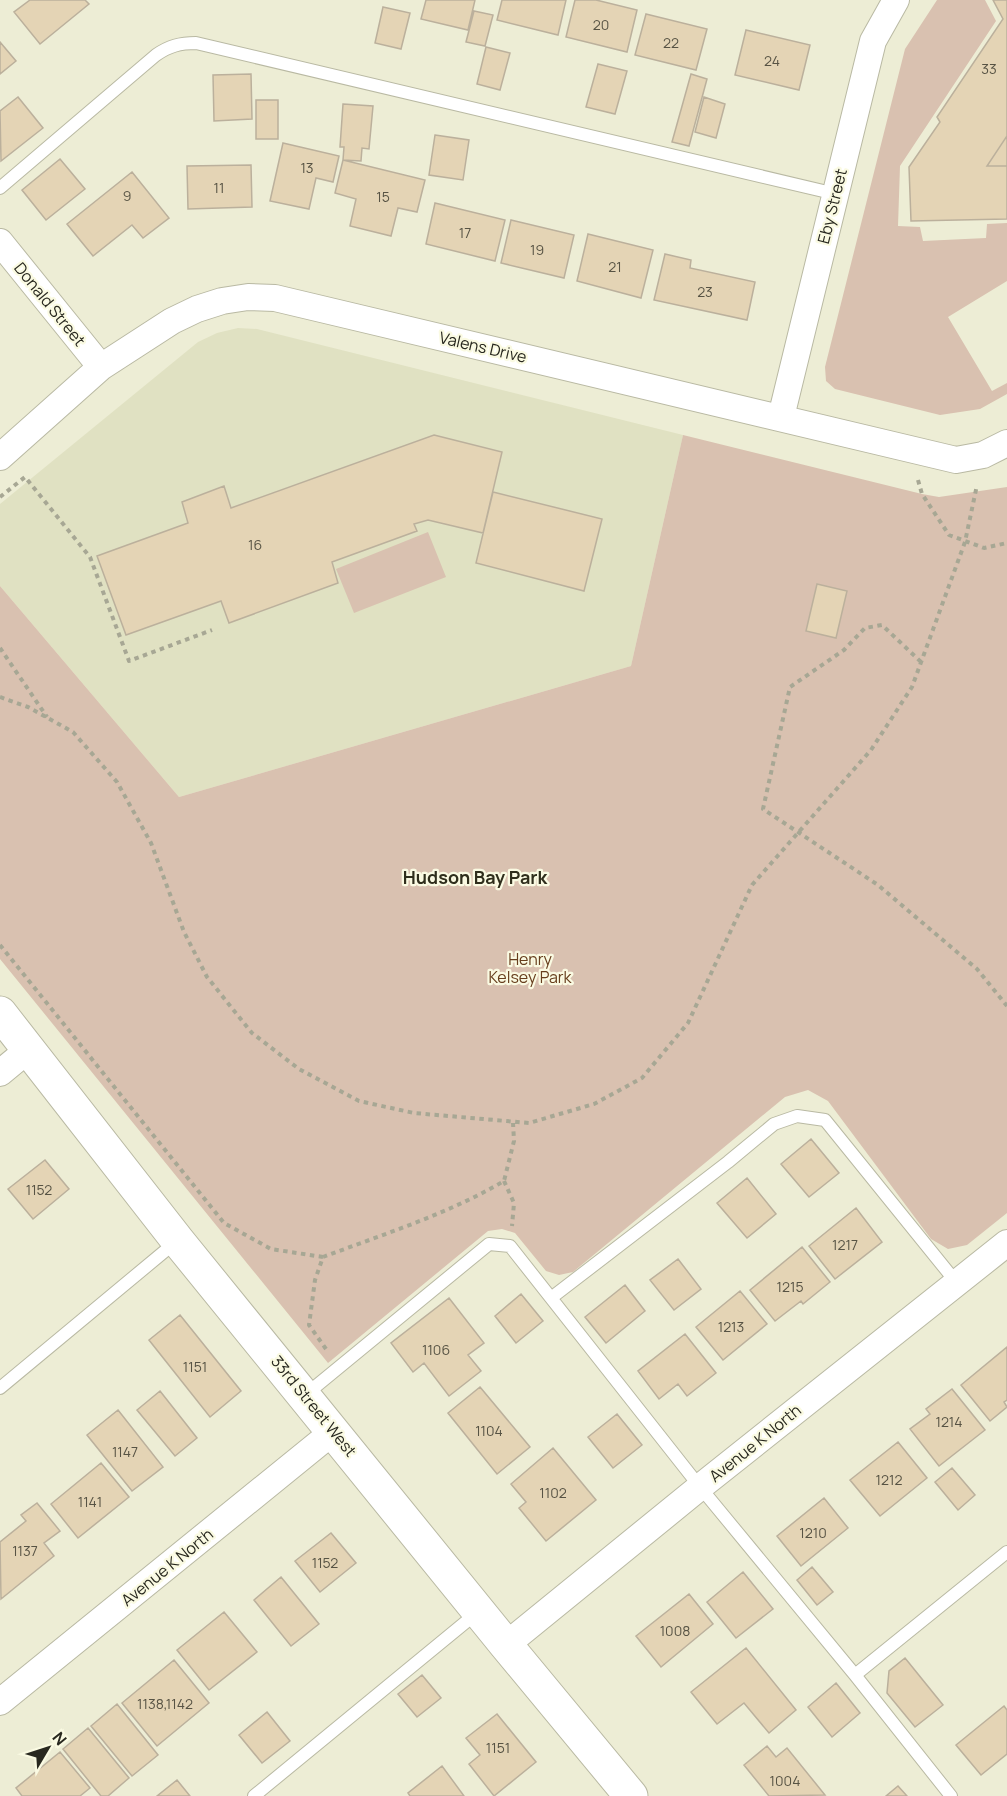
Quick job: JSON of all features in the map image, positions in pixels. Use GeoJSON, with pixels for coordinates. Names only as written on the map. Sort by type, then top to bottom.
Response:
{"type":"FeatureCollection","features":[{"type":"Feature","properties":{"kind":"main road","name":"33rd Street West"},"geometry":{"type":"LineString","coordinates":[[0,1013],[178,1241],[480,1611],[622,1793]]}},
{"type":"Feature","properties":{"kind":"street","name":"Eby Street"},"geometry":{"type":"LineString","coordinates":[[781,417],[873,41],[893,1]]}},
{"type":"Feature","properties":{"kind":"street","name":"Donald Street"},"geometry":{"type":"LineString","coordinates":[[0,242],[100,366]]}},
{"type":"Feature","properties":{"kind":"street","name":"Valens Drive"},"geometry":{"type":"LineString","coordinates":[[0,457],[100,366],[172,321],[197,309],[240,298],[275,298],[956,460],[983,455],[1007,443]]}},
{"type":"Feature","properties":{"kind":"street"},"geometry":{"type":"LineString","coordinates":[[0,1073],[29,1049]]}},
{"type":"Feature","properties":{"kind":"street","name":"Avenue K North"},"geometry":{"type":"LineString","coordinates":[[506,1645],[700,1487],[1007,1243]]}},
{"type":"Feature","properties":{"kind":"street","name":"Avenue K North"},"geometry":{"type":"LineString","coordinates":[[0,1702],[334,1431]]}},
{"type":"Feature","properties":{"kind":"lane"},"geometry":{"type":"LineString","coordinates":[[0,188],[156,55],[168,47],[182,43],[196,43],[836,194]]}},
{"type":"Feature","properties":{"kind":"lane"},"geometry":{"type":"LineString","coordinates":[[551,1298],[774,1124],[797,1116],[825,1120],[956,1282]]}},
{"type":"Feature","properties":{"kind":"lane"},"geometry":{"type":"LineString","coordinates":[[0,1388],[178,1241]]}},
{"type":"Feature","properties":{"kind":"lane"},"geometry":{"type":"LineString","coordinates":[[304,1396],[489,1244],[510,1246],[700,1487],[951,1796]]}},
{"type":"Feature","properties":{"kind":"lane"},"geometry":{"type":"LineString","coordinates":[[855,1675],[1007,1552]]}},
{"type":"Feature","properties":{"kind":"lane"},"geometry":{"type":"LineString","coordinates":[[254,1796],[480,1611]]}},
{"type":"Feature","properties":{"kind":"path"},"geometry":{"type":"LineString","coordinates":[[0,497],[25,477],[90,557],[129,661],[212,630]]}},
{"type":"Feature","properties":{"kind":"path"},"geometry":{"type":"LineString","coordinates":[[920,487],[922,494],[950,535],[965,543],[984,548],[1007,543]]}},
{"type":"Feature","properties":{"kind":"path"},"geometry":{"type":"LineString","coordinates":[[0,697],[28,707],[73,732],[117,782],[151,843],[184,932],[207,977],[252,1034],[299,1069],[359,1101],[414,1113],[529,1123],[594,1104],[642,1078],[688,1023],[752,885],[871,750],[912,687],[965,543],[977,487]]}},
{"type":"Feature","properties":{"kind":"path"},"geometry":{"type":"LineString","coordinates":[[921,662],[882,625],[873,626],[865,628],[844,650],[790,687],[763,809],[878,885],[977,969],[1007,1006]]}},
{"type":"Feature","properties":{"kind":"path"},"geometry":{"type":"LineString","coordinates":[[0,648],[47,717]]}},
{"type":"Feature","properties":{"kind":"path"},"geometry":{"type":"LineString","coordinates":[[0,945],[224,1223],[271,1248],[323,1257],[476,1198],[504,1181]]}},
{"type":"Feature","properties":{"kind":"path"},"geometry":{"type":"LineString","coordinates":[[510,1246],[514,1203],[504,1181],[514,1141],[513,1123]]}},
{"type":"Feature","properties":{"kind":"path"},"geometry":{"type":"LineString","coordinates":[[323,1257],[315,1280],[309,1325],[340,1367]]}},
{"type":"Feature","properties":{"kind":"shaded area"},"geometry":{"type":"Polygon","coordinates":[[[238,328],[257,329],[683,435],[631,666],[179,797],[0,586],[0,504],[198,342],[217,333],[238,328]]]}},
{"type":"Feature","properties":{"kind":"green space"},"geometry":{"type":"Polygon","coordinates":[[[937,0],[985,0],[996,21],[900,166],[898,226],[920,227],[923,241],[986,238],[987,224],[1007,223],[1007,281],[948,317],[992,391],[1007,383],[1007,394],[980,409],[940,415],[835,389],[826,381],[825,367],[905,49],[937,0]]]}},
{"type":"Feature","properties":{"kind":"green space","name":"Henry Kelsey Park"},"geometry":{"type":"Polygon","coordinates":[[[683,435],[939,497],[1007,487],[1007,1213],[967,1245],[948,1249],[931,1239],[828,1101],[808,1090],[785,1097],[573,1272],[559,1275],[546,1271],[515,1233],[502,1229],[488,1231],[328,1363],[0,959],[0,586],[179,797],[631,666],[683,435]]]}},
{"type":"Feature","properties":{"kind":"green space"},"geometry":{"type":"Polygon","coordinates":[[[428,532],[446,577],[354,613],[336,569],[428,532]]]}},
{"type":"Feature","properties":{"kind":"building"},"geometry":{"type":"Polygon","coordinates":[[[30,0],[85,0],[89,4],[40,44],[14,12],[30,0]]]}},
{"type":"Feature","properties":{"kind":"building"},"geometry":{"type":"Polygon","coordinates":[[[426,0],[475,0],[468,30],[421,19],[426,0]]]}},
{"type":"Feature","properties":{"kind":"building"},"geometry":{"type":"Polygon","coordinates":[[[502,0],[566,0],[558,35],[497,20],[502,0]]]}},
{"type":"Feature","properties":{"kind":"building"},"geometry":{"type":"Polygon","coordinates":[[[575,0],[596,0],[637,10],[627,52],[566,37],[575,0]]]}},
{"type":"Feature","properties":{"kind":"building"},"geometry":{"type":"Polygon","coordinates":[[[993,0],[1007,0],[1007,136],[987,166],[1007,166],[1007,219],[911,221],[909,167],[940,122],[937,117],[1003,19],[993,0]]]}},
{"type":"Feature","properties":{"kind":"building"},"geometry":{"type":"Polygon","coordinates":[[[993,0],[1007,0],[1007,219],[911,221],[909,167],[940,122],[937,117],[1003,19],[993,0]]]}},
{"type":"Feature","properties":{"kind":"building"},"geometry":{"type":"Polygon","coordinates":[[[383,7],[410,13],[401,49],[375,43],[383,7]]]}},
{"type":"Feature","properties":{"kind":"building"},"geometry":{"type":"Polygon","coordinates":[[[474,11],[493,15],[485,46],[466,42],[474,11]]]}},
{"type":"Feature","properties":{"kind":"building"},"geometry":{"type":"Polygon","coordinates":[[[646,14],[707,29],[696,70],[635,55],[646,14]]]}},
{"type":"Feature","properties":{"kind":"building"},"geometry":{"type":"Polygon","coordinates":[[[746,30],[810,45],[799,90],[735,75],[746,30]]]}},
{"type":"Feature","properties":{"kind":"building"},"geometry":{"type":"Polygon","coordinates":[[[0,42],[16,61],[0,74],[0,42]]]}},
{"type":"Feature","properties":{"kind":"building"},"geometry":{"type":"Polygon","coordinates":[[[486,47],[510,53],[500,90],[477,84],[486,47]]]}},
{"type":"Feature","properties":{"kind":"building"},"geometry":{"type":"Polygon","coordinates":[[[598,64],[627,71],[615,114],[586,107],[598,64]]]}},
{"type":"Feature","properties":{"kind":"building"},"geometry":{"type":"Polygon","coordinates":[[[251,74],[252,119],[214,121],[213,75],[251,74]]]}},
{"type":"Feature","properties":{"kind":"building"},"geometry":{"type":"Polygon","coordinates":[[[691,74],[707,79],[689,146],[672,142],[691,74]]]}},
{"type":"Feature","properties":{"kind":"building"},"geometry":{"type":"Polygon","coordinates":[[[18,97],[43,128],[1,161],[0,111],[18,97]]]}},
{"type":"Feature","properties":{"kind":"building"},"geometry":{"type":"Polygon","coordinates":[[[704,97],[725,104],[716,138],[695,132],[704,97]]]}},
{"type":"Feature","properties":{"kind":"building"},"geometry":{"type":"Polygon","coordinates":[[[256,100],[278,100],[278,139],[256,139],[256,100]]]}},
{"type":"Feature","properties":{"kind":"building"},"geometry":{"type":"Polygon","coordinates":[[[343,104],[373,106],[369,149],[362,148],[361,161],[343,160],[344,147],[340,147],[343,104]]]}},
{"type":"Feature","properties":{"kind":"building"},"geometry":{"type":"Polygon","coordinates":[[[435,135],[469,140],[463,180],[429,175],[435,135]]]}},
{"type":"Feature","properties":{"kind":"building"},"geometry":{"type":"Polygon","coordinates":[[[283,143],[339,156],[333,182],[316,178],[309,209],[270,201],[283,143]]]}},
{"type":"Feature","properties":{"kind":"building"},"geometry":{"type":"Polygon","coordinates":[[[60,159],[85,189],[46,220],[22,190],[60,159]]]}},
{"type":"Feature","properties":{"kind":"building"},"geometry":{"type":"Polygon","coordinates":[[[343,160],[425,180],[417,212],[398,208],[391,236],[350,226],[356,199],[335,193],[343,160]]]}},
{"type":"Feature","properties":{"kind":"building"},"geometry":{"type":"Polygon","coordinates":[[[251,165],[252,207],[188,209],[187,166],[251,165]]]}},
{"type":"Feature","properties":{"kind":"building"},"geometry":{"type":"Polygon","coordinates":[[[132,172],[169,218],[143,238],[132,225],[93,256],[67,224],[132,172]]]}},
{"type":"Feature","properties":{"kind":"building"},"geometry":{"type":"Polygon","coordinates":[[[435,203],[505,220],[495,261],[426,244],[435,203]]]}},
{"type":"Feature","properties":{"kind":"building"},"geometry":{"type":"Polygon","coordinates":[[[511,220],[574,235],[564,278],[501,263],[511,220]]]}},
{"type":"Feature","properties":{"kind":"building"},"geometry":{"type":"Polygon","coordinates":[[[588,234],[653,250],[641,298],[577,281],[588,234]]]}},
{"type":"Feature","properties":{"kind":"building"},"geometry":{"type":"Polygon","coordinates":[[[665,254],[691,260],[690,268],[755,282],[747,320],[654,300],[665,254]]]}},
{"type":"Feature","properties":{"kind":"building"},"geometry":{"type":"Polygon","coordinates":[[[434,435],[502,452],[483,533],[428,520],[414,524],[417,531],[332,562],[338,583],[229,623],[221,601],[126,635],[97,556],[188,523],[182,502],[224,486],[231,508],[434,435]]]}},
{"type":"Feature","properties":{"kind":"building"},"geometry":{"type":"Polygon","coordinates":[[[493,492],[602,519],[584,591],[476,563],[493,492]]]}},
{"type":"Feature","properties":{"kind":"building"},"geometry":{"type":"Polygon","coordinates":[[[817,584],[847,591],[836,638],[806,631],[817,584]]]}},
{"type":"Feature","properties":{"kind":"building"},"geometry":{"type":"Polygon","coordinates":[[[811,1139],[839,1173],[809,1197],[781,1164],[811,1139]]]}},
{"type":"Feature","properties":{"kind":"building"},"geometry":{"type":"Polygon","coordinates":[[[45,1160],[69,1189],[33,1219],[8,1189],[45,1160]]]}},
{"type":"Feature","properties":{"kind":"building"},"geometry":{"type":"Polygon","coordinates":[[[747,1178],[776,1214],[747,1238],[717,1203],[747,1178]]]}},
{"type":"Feature","properties":{"kind":"building"},"geometry":{"type":"Polygon","coordinates":[[[856,1208],[882,1242],[835,1279],[809,1246],[856,1208]]]}},
{"type":"Feature","properties":{"kind":"building"},"geometry":{"type":"Polygon","coordinates":[[[802,1247],[830,1282],[803,1304],[801,1301],[775,1321],[750,1290],[802,1247]]]}},
{"type":"Feature","properties":{"kind":"building"},"geometry":{"type":"Polygon","coordinates":[[[678,1259],[701,1289],[674,1310],[650,1280],[678,1259]]]}},
{"type":"Feature","properties":{"kind":"building"},"geometry":{"type":"Polygon","coordinates":[[[625,1285],[645,1311],[606,1343],[585,1317],[625,1285]]]}},
{"type":"Feature","properties":{"kind":"building"},"geometry":{"type":"Polygon","coordinates":[[[740,1291],[767,1324],[723,1360],[696,1327],[740,1291]]]}},
{"type":"Feature","properties":{"kind":"building"},"geometry":{"type":"Polygon","coordinates":[[[521,1294],[543,1321],[516,1343],[495,1316],[521,1294]]]}},
{"type":"Feature","properties":{"kind":"building"},"geometry":{"type":"Polygon","coordinates":[[[449,1298],[484,1343],[468,1355],[481,1371],[449,1396],[424,1363],[413,1372],[391,1343],[449,1298]]]}},
{"type":"Feature","properties":{"kind":"building"},"geometry":{"type":"Polygon","coordinates":[[[180,1315],[241,1391],[210,1417],[149,1340],[180,1315]]]}},
{"type":"Feature","properties":{"kind":"building"},"geometry":{"type":"Polygon","coordinates":[[[685,1334],[716,1373],[687,1396],[678,1384],[659,1399],[638,1371],[685,1334]]]}},
{"type":"Feature","properties":{"kind":"building"},"geometry":{"type":"Polygon","coordinates":[[[1007,1347],[1007,1400],[1004,1402],[1007,1407],[990,1421],[961,1385],[1007,1347]]]}},
{"type":"Feature","properties":{"kind":"building"},"geometry":{"type":"Polygon","coordinates":[[[480,1387],[530,1447],[497,1474],[448,1413],[480,1387]]]}},
{"type":"Feature","properties":{"kind":"building"},"geometry":{"type":"Polygon","coordinates":[[[952,1389],[985,1430],[939,1466],[910,1429],[930,1414],[926,1409],[952,1389]]]}},
{"type":"Feature","properties":{"kind":"building"},"geometry":{"type":"Polygon","coordinates":[[[160,1391],[197,1438],[175,1456],[137,1410],[160,1391]]]}},
{"type":"Feature","properties":{"kind":"building"},"geometry":{"type":"Polygon","coordinates":[[[118,1410],[163,1467],[132,1491],[87,1435],[118,1410]]]}},
{"type":"Feature","properties":{"kind":"building"},"geometry":{"type":"Polygon","coordinates":[[[617,1414],[642,1445],[613,1468],[588,1437],[617,1414]]]}},
{"type":"Feature","properties":{"kind":"building"},"geometry":{"type":"Polygon","coordinates":[[[898,1442],[927,1478],[880,1516],[850,1480],[898,1442]]]}},
{"type":"Feature","properties":{"kind":"building"},"geometry":{"type":"Polygon","coordinates":[[[553,1448],[596,1500],[546,1541],[519,1508],[526,1502],[511,1484],[553,1448]]]}},
{"type":"Feature","properties":{"kind":"building"},"geometry":{"type":"Polygon","coordinates":[[[101,1463],[129,1497],[78,1538],[51,1504],[101,1463]]]}},
{"type":"Feature","properties":{"kind":"building"},"geometry":{"type":"Polygon","coordinates":[[[952,1468],[975,1495],[958,1510],[935,1482],[952,1468]]]}},
{"type":"Feature","properties":{"kind":"building"},"geometry":{"type":"Polygon","coordinates":[[[824,1498],[848,1528],[801,1566],[777,1536],[824,1498]]]}},
{"type":"Feature","properties":{"kind":"building"},"geometry":{"type":"Polygon","coordinates":[[[37,1503],[60,1531],[44,1543],[54,1556],[1,1599],[0,1542],[26,1521],[21,1515],[37,1503]]]}},
{"type":"Feature","properties":{"kind":"building"},"geometry":{"type":"Polygon","coordinates":[[[331,1533],[356,1563],[320,1592],[295,1561],[331,1533]]]}},
{"type":"Feature","properties":{"kind":"building"},"geometry":{"type":"Polygon","coordinates":[[[812,1567],[833,1592],[817,1605],[797,1580],[812,1567]]]}},
{"type":"Feature","properties":{"kind":"building"},"geometry":{"type":"Polygon","coordinates":[[[743,1572],[773,1609],[736,1638],[707,1602],[743,1572]]]}},
{"type":"Feature","properties":{"kind":"building"},"geometry":{"type":"Polygon","coordinates":[[[281,1577],[319,1624],[291,1646],[254,1600],[281,1577]]]}},
{"type":"Feature","properties":{"kind":"building"},"geometry":{"type":"Polygon","coordinates":[[[689,1594],[713,1624],[661,1667],[636,1636],[689,1594]]]}},
{"type":"Feature","properties":{"kind":"building"},"geometry":{"type":"Polygon","coordinates":[[[224,1612],[257,1652],[209,1690],[177,1650],[224,1612]]]}},
{"type":"Feature","properties":{"kind":"building"},"geometry":{"type":"Polygon","coordinates":[[[746,1648],[796,1710],[769,1733],[744,1703],[717,1724],[691,1692],[746,1648]]]}},
{"type":"Feature","properties":{"kind":"building"},"geometry":{"type":"Polygon","coordinates":[[[905,1658],[943,1705],[915,1727],[887,1693],[889,1671],[905,1658]]]}},
{"type":"Feature","properties":{"kind":"building"},"geometry":{"type":"Polygon","coordinates":[[[174,1660],[209,1703],[157,1746],[122,1703],[174,1660]]]}},
{"type":"Feature","properties":{"kind":"building"},"geometry":{"type":"Polygon","coordinates":[[[422,1675],[441,1698],[417,1717],[398,1694],[422,1675]]]}},
{"type":"Feature","properties":{"kind":"building"},"geometry":{"type":"Polygon","coordinates":[[[836,1683],[860,1713],[832,1737],[808,1707],[836,1683]]]}},
{"type":"Feature","properties":{"kind":"building"},"geometry":{"type":"Polygon","coordinates":[[[117,1704],[158,1755],[132,1776],[91,1726],[117,1704]]]}},
{"type":"Feature","properties":{"kind":"building"},"geometry":{"type":"Polygon","coordinates":[[[1004,1706],[1007,1710],[1007,1754],[981,1775],[956,1745],[1004,1706]]]}},
{"type":"Feature","properties":{"kind":"building"},"geometry":{"type":"Polygon","coordinates":[[[267,1712],[290,1741],[262,1763],[239,1735],[267,1712]]]}},
{"type":"Feature","properties":{"kind":"building"},"geometry":{"type":"Polygon","coordinates":[[[497,1714],[536,1762],[494,1796],[469,1764],[480,1755],[466,1738],[497,1714]]]}},
{"type":"Feature","properties":{"kind":"building"},"geometry":{"type":"Polygon","coordinates":[[[88,1728],[129,1778],[108,1796],[101,1796],[63,1749],[88,1728]]]}},
{"type":"Feature","properties":{"kind":"building"},"geometry":{"type":"Polygon","coordinates":[[[767,1746],[776,1757],[787,1748],[825,1795],[769,1796],[744,1765],[767,1746]]]}},
{"type":"Feature","properties":{"kind":"building"},"geometry":{"type":"Polygon","coordinates":[[[60,1752],[90,1788],[80,1796],[22,1796],[16,1788],[60,1752]]]}},
{"type":"Feature","properties":{"kind":"building"},"geometry":{"type":"Polygon","coordinates":[[[442,1766],[464,1796],[410,1796],[408,1793],[442,1766]]]}},
{"type":"Feature","properties":{"kind":"building"},"geometry":{"type":"Polygon","coordinates":[[[177,1780],[190,1796],[157,1796],[177,1780]]]}},
{"type":"Feature","properties":{"kind":"building"},"geometry":{"type":"Polygon","coordinates":[[[898,1786],[907,1796],[886,1796],[898,1786]]]}},
{"type":"Feature","properties":{"kind":"district","name":"Hudson Bay Park"},"geometry":{"type":"Point","coordinates":[475,877]}}]}
